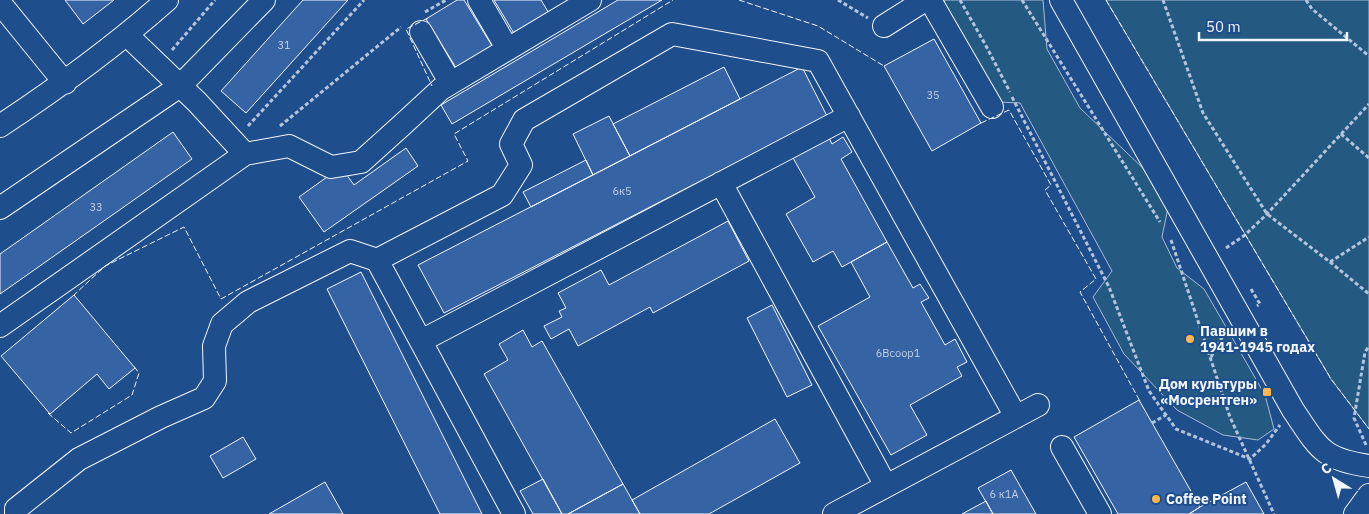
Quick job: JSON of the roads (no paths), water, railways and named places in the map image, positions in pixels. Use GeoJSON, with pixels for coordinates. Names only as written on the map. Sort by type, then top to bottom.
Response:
{"type":"FeatureCollection","features":[{"type":"Feature","properties":{"kind":"street"},"geometry":{"type":"LineString","coordinates":[[0,126],[65,82],[127,36],[167,0]]}},
{"type":"Feature","properties":{"kind":"street"},"geometry":{"type":"LineString","coordinates":[[0,208],[180,86],[264,0]]}},
{"type":"Feature","properties":{"kind":"street"},"geometry":{"type":"LineString","coordinates":[[478,0],[507,48]]}},
{"type":"Feature","properties":{"kind":"street"},"geometry":{"type":"LineString","coordinates":[[0,326],[239,147],[289,146],[331,167],[361,162],[441,88],[507,48],[560,7],[590,0]]}},
{"type":"Feature","properties":{"kind":"street"},"geometry":{"type":"LineString","coordinates":[[884,26],[925,0]]}},
{"type":"Feature","properties":{"kind":"street"},"geometry":{"type":"LineString","coordinates":[[930,0],[992,107]]}},
{"type":"Feature","properties":{"kind":"street"},"geometry":{"type":"LineString","coordinates":[[1061,0],[1293,410],[1315,443],[1326,454],[1340,461],[1367,466]]}},
{"type":"Feature","properties":{"kind":"street"},"geometry":{"type":"LineString","coordinates":[[0,2],[65,82]]}},
{"type":"Feature","properties":{"kind":"street"},"geometry":{"type":"LineString","coordinates":[[415,24],[450,82]]}},
{"type":"Feature","properties":{"kind":"street"},"geometry":{"type":"LineString","coordinates":[[377,260],[502,195],[521,165],[511,144],[524,120],[672,34],[818,61],[1016,416]]}},
{"type":"Feature","properties":{"kind":"street"},"geometry":{"type":"LineString","coordinates":[[127,36],[180,86],[239,147]]}},
{"type":"Feature","properties":{"kind":"street"},"geometry":{"type":"LineString","coordinates":[[421,341],[849,116]]}},
{"type":"Feature","properties":{"kind":"street"},"geometry":{"type":"LineString","coordinates":[[721,183],[886,486]]}},
{"type":"Feature","properties":{"kind":"street"},"geometry":{"type":"LineString","coordinates":[[16,514],[16,509],[79,460],[161,417],[204,398],[214,381],[214,346],[222,324],[248,302],[350,251],[377,260],[514,514]]}},
{"type":"Feature","properties":{"kind":"street"},"geometry":{"type":"LineString","coordinates":[[834,514],[1038,405]]}},
{"type":"Feature","properties":{"kind":"street"},"geometry":{"type":"LineString","coordinates":[[1062,447],[1100,514]]}},
{"type":"Feature","properties":{"kind":"street"},"geometry":{"type":"LineString","coordinates":[[1355,514],[1369,495]]}},
{"type":"Feature","properties":{"kind":"place","name":"Павшим в 1941-1945 годах"},"geometry":{"type":"Point","coordinates":[1190,339]}},
{"type":"Feature","properties":{"kind":"place","name":"Дом культуры «Мосрентген»"},"geometry":{"type":"Point","coordinates":[1267,392]}},
{"type":"Feature","properties":{"kind":"place","name":"Coffee Point"},"geometry":{"type":"Point","coordinates":[1156,499]}}]}
